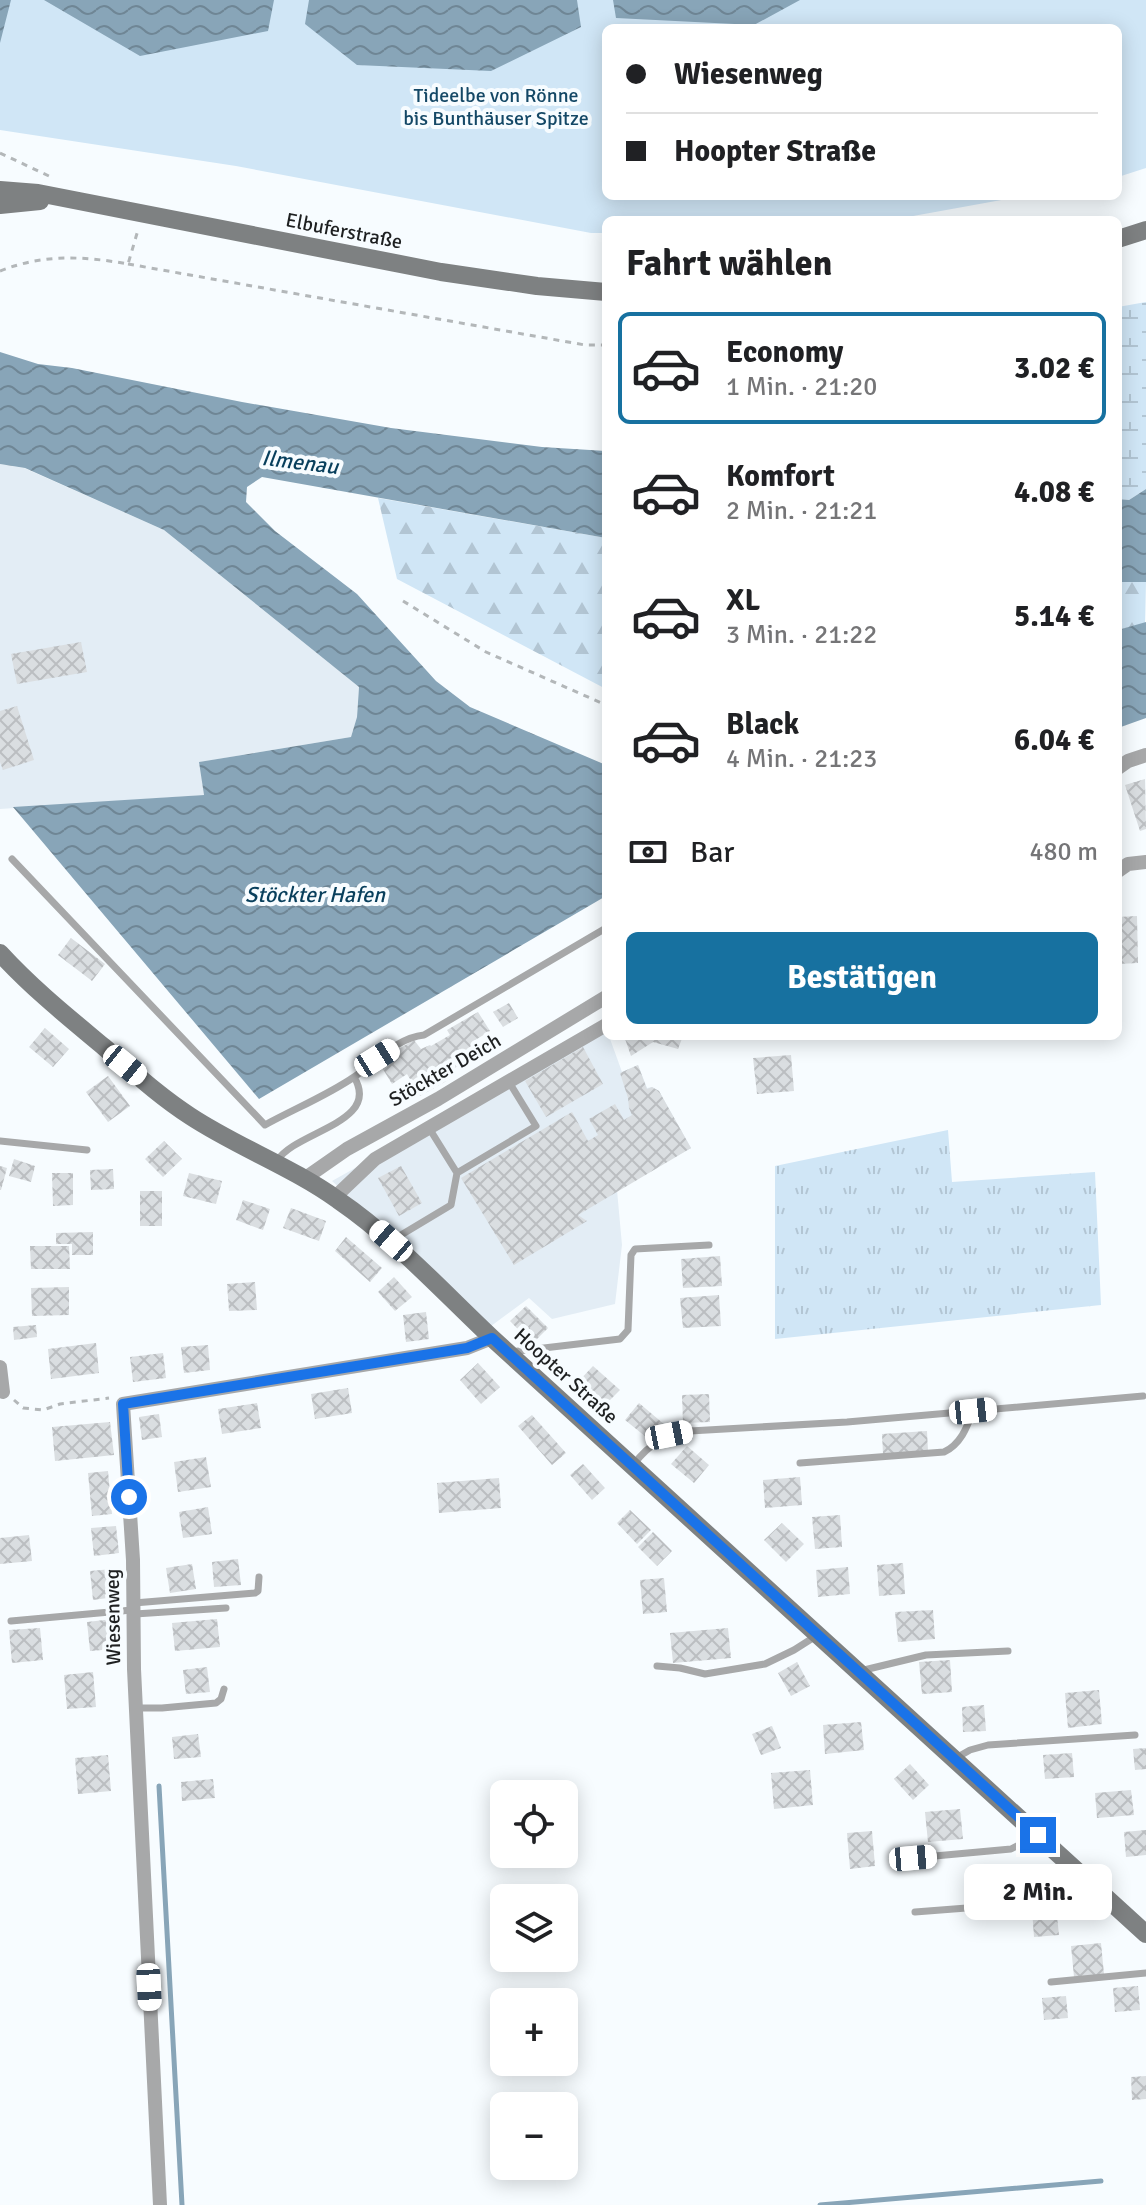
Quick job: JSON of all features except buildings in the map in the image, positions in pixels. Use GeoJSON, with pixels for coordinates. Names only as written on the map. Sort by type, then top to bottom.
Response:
{"type":"FeatureCollection","features":[{"type":"Feature","properties":{"kind":"street","name":"Elbuferstraße"},"geometry":{"type":"LineString","coordinates":[[0,190],[38,193],[441,272],[602,292]]}},
{"type":"Feature","properties":{"kind":"street","name":"Elbuferstraße"},"geometry":{"type":"LineString","coordinates":[[0,205],[39,201],[75,202]]}},
{"type":"Feature","properties":{"kind":"street"},"geometry":{"type":"LineString","coordinates":[[1122,238],[1146,230]]}},
{"type":"Feature","properties":{"kind":"street"},"geometry":{"type":"LineString","coordinates":[[1122,765],[1146,755]]}},
{"type":"Feature","properties":{"kind":"street"},"geometry":{"type":"LineString","coordinates":[[1122,868],[1128,864],[1146,862]]}},
{"type":"Feature","properties":{"kind":"street","name":"Hoopter Straße"},"geometry":{"type":"LineString","coordinates":[[0,953],[34,988],[189,1115],[335,1197],[391,1241],[492,1338],[1146,1934]]}},
{"type":"Feature","properties":{"kind":"street","name":"Stöckter Deich"},"geometry":{"type":"LineString","coordinates":[[304,1179],[347,1149],[438,1099],[602,999]]}},
{"type":"Feature","properties":{"kind":"street"},"geometry":{"type":"LineString","coordinates":[[335,1197],[375,1159],[602,1027]]}},
{"type":"Feature","properties":{"kind":"street"},"geometry":{"type":"LineString","coordinates":[[123,1404],[467,1348],[492,1338]]}},
{"type":"Feature","properties":{"kind":"street"},"geometry":{"type":"LineString","coordinates":[[0,1367],[3,1392]]}},
{"type":"Feature","properties":{"kind":"street","name":"Wiesenweg"},"geometry":{"type":"LineString","coordinates":[[123,1404],[133,1560],[135,1708],[160,2205]]}},
{"type":"Feature","properties":{"kind":"lane"},"geometry":{"type":"LineString","coordinates":[[12,859],[265,1125],[354,1077],[412,1036],[424,1035],[602,930]]}},
{"type":"Feature","properties":{"kind":"lane"},"geometry":{"type":"LineString","coordinates":[[276,1164],[282,1154],[356,1109],[360,1095],[354,1077]]}},
{"type":"Feature","properties":{"kind":"lane"},"geometry":{"type":"LineString","coordinates":[[457,1173],[536,1126],[509,1082]]}},
{"type":"Feature","properties":{"kind":"lane"},"geometry":{"type":"LineString","coordinates":[[391,1241],[451,1205],[457,1173],[429,1128]]}},
{"type":"Feature","properties":{"kind":"lane"},"geometry":{"type":"LineString","coordinates":[[0,1141],[87,1150]]}},
{"type":"Feature","properties":{"kind":"lane"},"geometry":{"type":"LineString","coordinates":[[508,1352],[620,1339],[626,1335],[630,1322],[631,1255],[635,1249],[709,1245]]}},
{"type":"Feature","properties":{"kind":"lane"},"geometry":{"type":"LineString","coordinates":[[632,1466],[645,1450],[669,1435],[690,1431],[847,1422],[1143,1396]]}},
{"type":"Feature","properties":{"kind":"lane"},"geometry":{"type":"LineString","coordinates":[[800,1463],[944,1452],[951,1449],[965,1432],[973,1411]]}},
{"type":"Feature","properties":{"kind":"lane"},"geometry":{"type":"LineString","coordinates":[[11,1621],[255,1593],[258,1591],[259,1577]]}},
{"type":"Feature","properties":{"kind":"lane"},"geometry":{"type":"LineString","coordinates":[[132,1609],[226,1608]]}},
{"type":"Feature","properties":{"kind":"lane"},"geometry":{"type":"LineString","coordinates":[[657,1666],[705,1674],[765,1664],[818,1634]]}},
{"type":"Feature","properties":{"kind":"lane"},"geometry":{"type":"LineString","coordinates":[[858,1671],[926,1655],[1008,1651]]}},
{"type":"Feature","properties":{"kind":"lane"},"geometry":{"type":"LineString","coordinates":[[135,1708],[216,1703],[224,1689]]}},
{"type":"Feature","properties":{"kind":"lane"},"geometry":{"type":"LineString","coordinates":[[954,1759],[988,1745],[1135,1735]]}},
{"type":"Feature","properties":{"kind":"lane"},"geometry":{"type":"LineString","coordinates":[[913,1858],[1011,1849],[1038,1835]]}},
{"type":"Feature","properties":{"kind":"lane"},"geometry":{"type":"LineString","coordinates":[[915,1912],[1057,1901],[1072,1897],[1092,1884]]}},
{"type":"Feature","properties":{"kind":"lane"},"geometry":{"type":"LineString","coordinates":[[1051,1982],[1146,1973]]}},
{"type":"Feature","properties":{"kind":"path"},"geometry":{"type":"LineString","coordinates":[[0,153],[53,178]]}},
{"type":"Feature","properties":{"kind":"path"},"geometry":{"type":"LineString","coordinates":[[128,264],[143,215]]}},
{"type":"Feature","properties":{"kind":"path"},"geometry":{"type":"LineString","coordinates":[[0,271],[38,259],[81,257],[585,345],[602,345]]}},
{"type":"Feature","properties":{"kind":"path"},"geometry":{"type":"LineString","coordinates":[[403,601],[486,652],[602,703]]}},
{"type":"Feature","properties":{"kind":"path"},"geometry":{"type":"LineString","coordinates":[[3,1392],[30,1410],[113,1397],[123,1404]]}},
{"type":"Feature","properties":{"kind":"shaded area"},"geometry":{"type":"Polygon","coordinates":[[[0,464],[24,468],[164,530],[359,687],[357,717],[351,737],[200,762],[204,795],[0,809],[0,464]]]}},
{"type":"Feature","properties":{"kind":"shaded area"},"geometry":{"type":"Polygon","coordinates":[[[602,1029],[602,1040],[610,1040],[622,1072],[638,1065],[647,1088],[659,1091],[691,1148],[617,1190],[622,1245],[615,1304],[552,1319],[529,1298],[491,1326],[332,1181],[602,1029]]]}},
{"type":"Feature","properties":{"kind":"green space","name":"Tideelbe von Rönne bis Bunthäuser Spitze"},"geometry":{"type":"Polygon","coordinates":[[[0,0],[1146,0],[1146,168],[1122,176],[1122,24],[602,24],[602,200],[1001,200],[913,216],[602,216],[602,233],[591,233],[236,166],[0,130],[0,0]]]}},
{"type":"Feature","properties":{"kind":"green space"},"geometry":{"type":"Polygon","coordinates":[[[1146,302],[1146,489],[1129,500],[1122,499],[1122,306],[1146,302]]]}},
{"type":"Feature","properties":{"kind":"green space"},"geometry":{"type":"Polygon","coordinates":[[[378,498],[602,537],[602,687],[397,579],[378,498]]]}},
{"type":"Feature","properties":{"kind":"green space"},"geometry":{"type":"Polygon","coordinates":[[[1122,582],[1146,582],[1145,623],[1122,629],[1122,582]]]}},
{"type":"Feature","properties":{"kind":"green space"},"geometry":{"type":"Polygon","coordinates":[[[948,1130],[952,1182],[1095,1172],[1101,1305],[775,1339],[775,1166],[948,1130]]]}},
{"type":"Feature","properties":{"kind":"water"},"geometry":{"type":"Polygon","coordinates":[[[0,0],[11,0],[0,43],[0,0]]]}},
{"type":"Feature","properties":{"kind":"water"},"geometry":{"type":"Polygon","coordinates":[[[44,0],[274,0],[268,31],[140,56],[44,0]]]}},
{"type":"Feature","properties":{"kind":"water"},"geometry":{"type":"Polygon","coordinates":[[[309,0],[577,0],[581,27],[491,71],[357,65],[305,24],[309,0]]]}},
{"type":"Feature","properties":{"kind":"water"},"geometry":{"type":"Polygon","coordinates":[[[613,0],[800,0],[756,24],[616,18],[613,0]]]}},
{"type":"Feature","properties":{"kind":"water","name":"Stöckter Hafen"},"geometry":{"type":"Polygon","coordinates":[[[0,352],[38,364],[391,428],[542,447],[602,451],[602,537],[262,477],[247,487],[246,502],[275,531],[357,594],[436,681],[470,707],[602,763],[602,898],[259,1099],[13,807],[204,795],[199,762],[351,737],[357,717],[359,687],[164,530],[25,468],[0,464],[0,352]]]}},
{"type":"Feature","properties":{"kind":"water"},"geometry":{"type":"Polygon","coordinates":[[[1146,489],[1146,582],[1122,582],[1122,499],[1129,500],[1146,489]]]}},
{"type":"Feature","properties":{"kind":"water"},"geometry":{"type":"Polygon","coordinates":[[[1146,622],[1146,718],[1122,727],[1122,629],[1146,622]]]}},
{"type":"Feature","properties":{"kind":"waterway"},"geometry":{"type":"LineString","coordinates":[[159,1786],[182,2205]]}},
{"type":"Feature","properties":{"kind":"waterway"},"geometry":{"type":"LineString","coordinates":[[820,2205],[1101,2181]]}},
{"type":"Feature","properties":{"kind":"route"},"geometry":{"type":"LineString","coordinates":[[129,1497],[123,1404],[467,1348],[492,1338],[1038,1835]]}},
{"type":"Feature","properties":{"kind":"water label","name":"Ilmenau"},"geometry":{"type":"Point","coordinates":[300,462]}}]}
